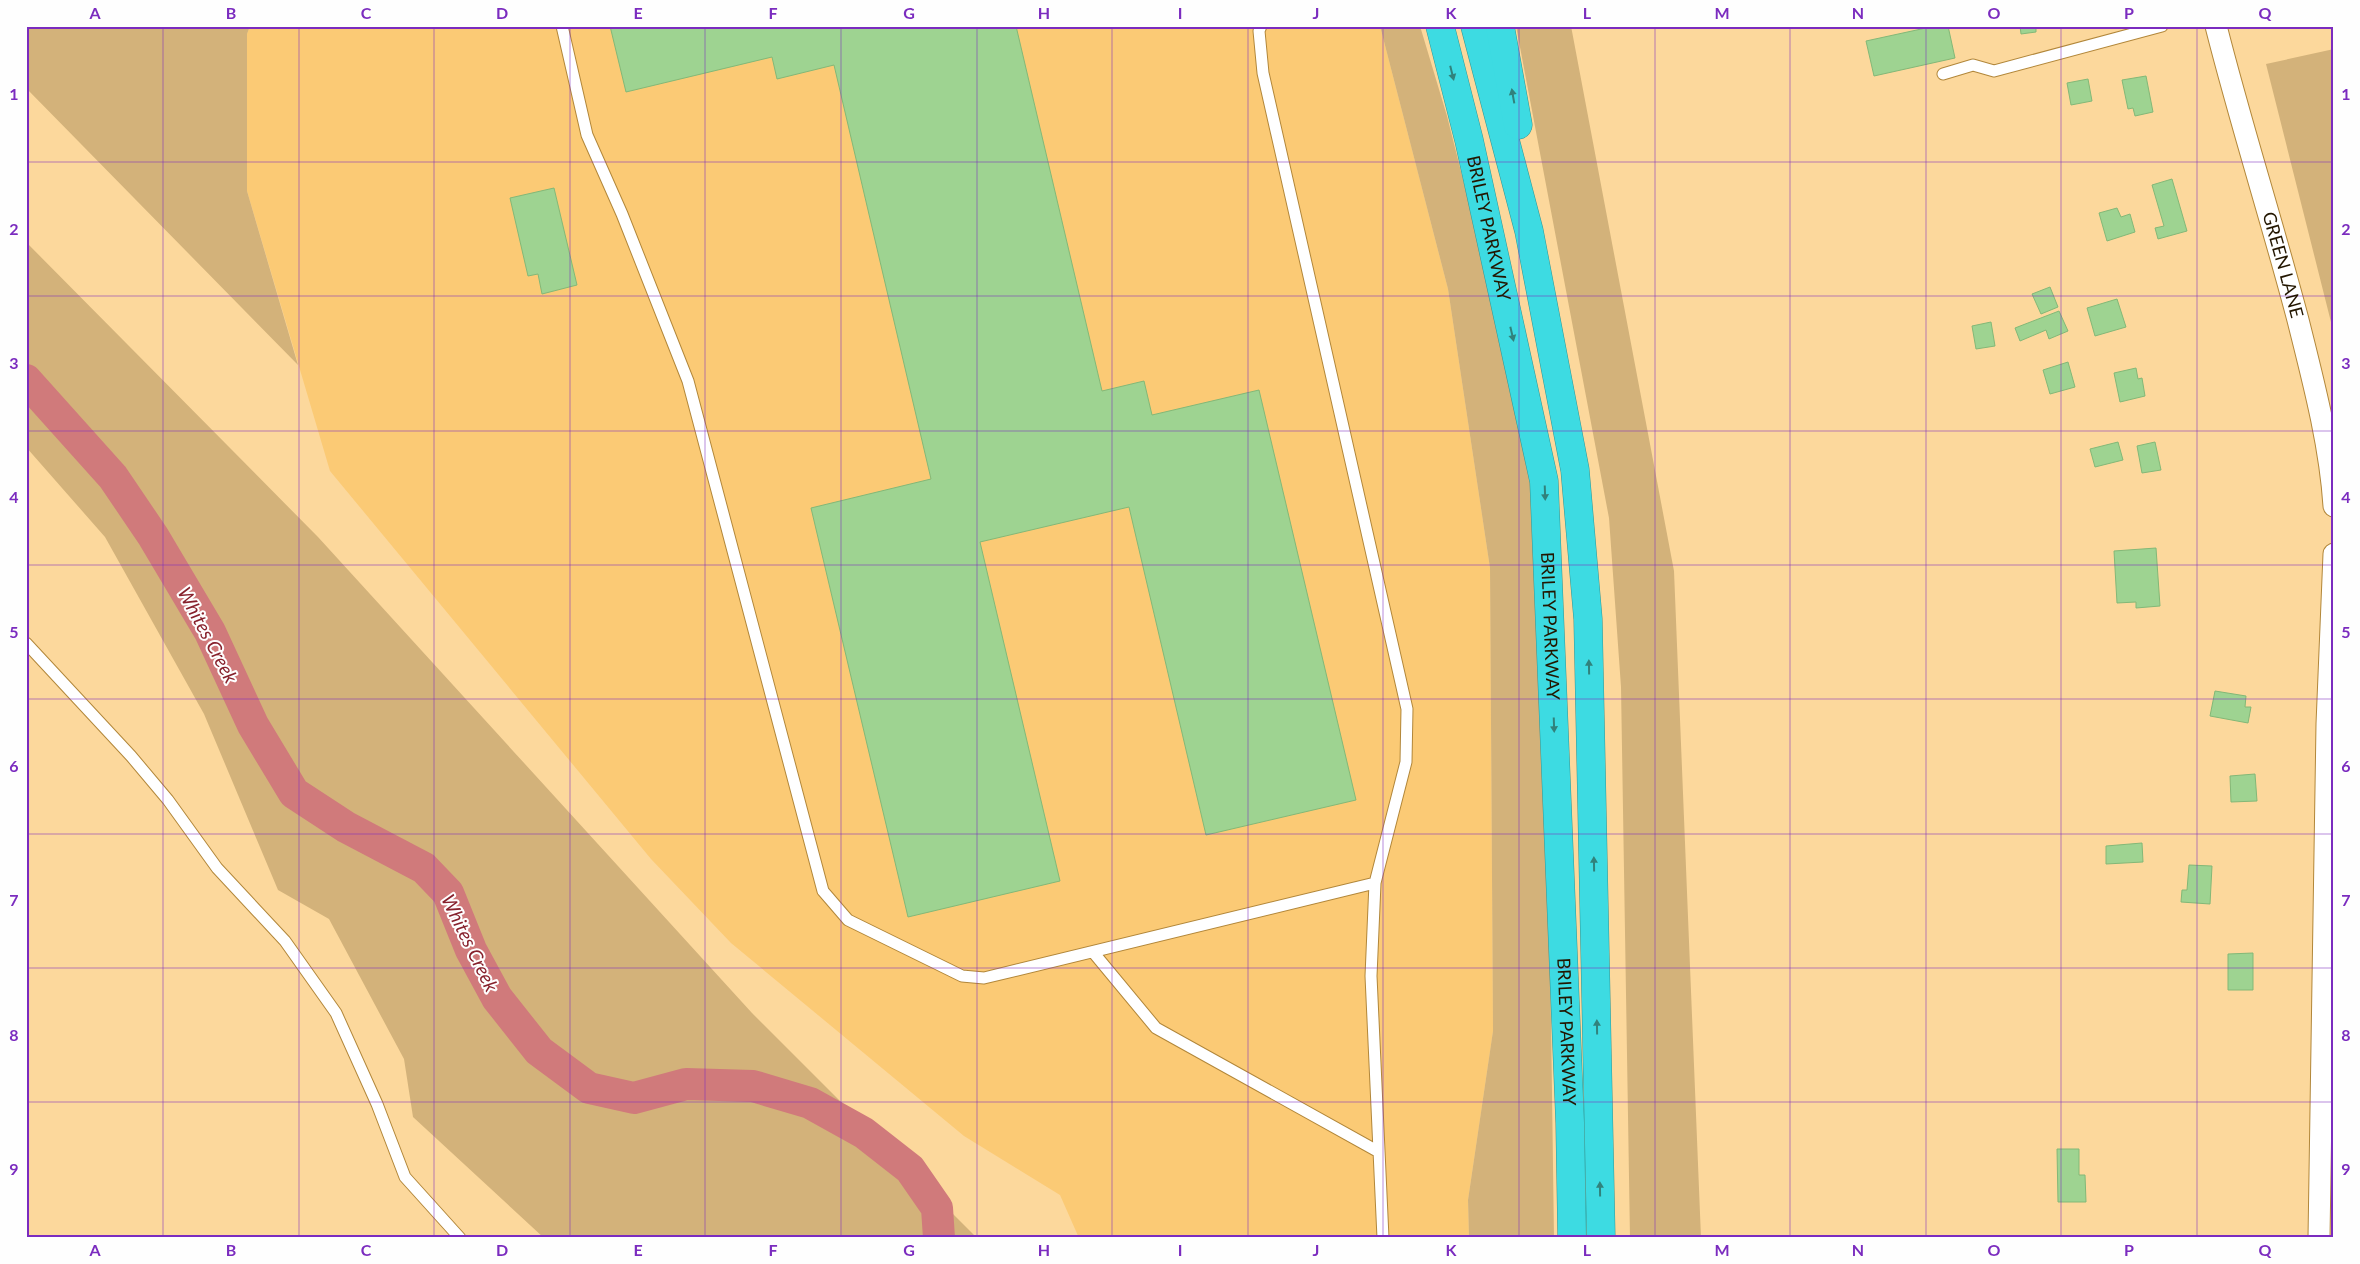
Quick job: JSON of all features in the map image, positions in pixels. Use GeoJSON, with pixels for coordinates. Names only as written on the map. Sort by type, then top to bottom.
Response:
{"type":"FeatureCollection","features":[{"type":"Feature","properties":{"kind":"highway","name":"BRILEY PARKWAY"},"geometry":{"type":"LineString","coordinates":[[1440,26],[1469,140],[1544,481],[1570,1123],[1572,1238]]}},
{"type":"Feature","properties":{"kind":"highway","name":"BRILEY PARKWAY"},"geometry":{"type":"LineString","coordinates":[[1475,26],[1529,231],[1575,470],[1588,619],[1601,1238]]}},
{"type":"Feature","properties":{"kind":"highway"},"geometry":{"type":"LineString","coordinates":[[1500,26],[1518,124],[1529,231]]}},
{"type":"Feature","properties":{"kind":"street","name":"GREEN LANE"},"geometry":{"type":"LineString","coordinates":[[2216,26],[2310,366],[2332,479],[2334,506]]}},
{"type":"Feature","properties":{"kind":"street"},"geometry":{"type":"LineString","coordinates":[[2319,1238],[2334,554]]}},
{"type":"Feature","properties":{"kind":"lane"},"geometry":{"type":"LineString","coordinates":[[562,26],[587,135],[622,214],[688,381],[823,891],[848,920],[962,976],[984,978],[1375,883]]}},
{"type":"Feature","properties":{"kind":"lane"},"geometry":{"type":"LineString","coordinates":[[1261,26],[1259,31],[1263,73],[1408,709],[1406,762],[1375,883],[1371,976],[1383,1238]]}},
{"type":"Feature","properties":{"kind":"lane"},"geometry":{"type":"LineString","coordinates":[[1943,74],[1973,65],[1994,71],[2162,26]]}},
{"type":"Feature","properties":{"kind":"lane"},"geometry":{"type":"LineString","coordinates":[[26,643],[131,756],[168,800],[217,868],[285,942],[336,1013],[377,1104],[405,1177],[460,1238]]}},
{"type":"Feature","properties":{"kind":"lane"},"geometry":{"type":"LineString","coordinates":[[1093,952],[1156,1028],[1379,1152]]}},
{"type":"Feature","properties":{"kind":"shaded area"},"geometry":{"type":"Polygon","coordinates":[[[26,26],[250,26],[247,34],[247,191],[298,365],[26,88],[26,26]]]}},
{"type":"Feature","properties":{"kind":"shaded area"},"geometry":{"type":"Polygon","coordinates":[[[250,26],[1380,26],[1448,289],[1490,568],[1493,1031],[1468,1200],[1469,1238],[1079,1238],[1060,1195],[964,1136],[731,943],[651,859],[330,471],[247,191],[247,34],[250,26]]]}},
{"type":"Feature","properties":{"kind":"shaded area"},"geometry":{"type":"Polygon","coordinates":[[[1380,26],[1420,26],[1447,116],[1511,370],[1531,482],[1546,657],[1554,1238],[1469,1238],[1468,1200],[1493,1031],[1490,568],[1448,289],[1380,26]]]}},
{"type":"Feature","properties":{"kind":"shaded area"},"geometry":{"type":"Polygon","coordinates":[[[1516,26],[1571,26],[1674,571],[1701,1238],[1630,1238],[1621,687],[1609,518],[1516,26]]]}},
{"type":"Feature","properties":{"kind":"shaded area"},"geometry":{"type":"Polygon","coordinates":[[[2334,49],[2334,334],[2266,64],[2334,49]]]}},
{"type":"Feature","properties":{"kind":"shaded area"},"geometry":{"type":"Polygon","coordinates":[[[26,242],[318,537],[752,1013],[977,1238],[544,1238],[413,1117],[404,1059],[329,919],[278,890],[204,714],[105,537],[26,447],[26,242]]]}},
{"type":"Feature","properties":{"kind":"building"},"geometry":{"type":"Polygon","coordinates":[[[610,26],[1016,26],[1102,391],[1144,381],[1152,415],[1259,390],[1356,800],[1206,835],[1129,507],[980,542],[1060,881],[908,917],[811,508],[931,479],[834,65],[777,79],[772,57],[626,92],[610,26]]]}},
{"type":"Feature","properties":{"kind":"building"},"geometry":{"type":"Polygon","coordinates":[[[1935,26],[1948,26],[1955,58],[1874,76],[1866,41],[1935,26]]]}},
{"type":"Feature","properties":{"kind":"building"},"geometry":{"type":"Polygon","coordinates":[[[2020,26],[2036,26],[2036,32],[2021,34],[2020,26]]]}},
{"type":"Feature","properties":{"kind":"building"},"geometry":{"type":"Polygon","coordinates":[[[2146,76],[2153,112],[2135,116],[2133,108],[2128,109],[2122,80],[2146,76]]]}},
{"type":"Feature","properties":{"kind":"building"},"geometry":{"type":"Polygon","coordinates":[[[2088,79],[2092,101],[2071,105],[2067,83],[2088,79]]]}},
{"type":"Feature","properties":{"kind":"building"},"geometry":{"type":"Polygon","coordinates":[[[2172,179],[2187,231],[2158,239],[2155,228],[2164,226],[2152,185],[2172,179]]]}},
{"type":"Feature","properties":{"kind":"building"},"geometry":{"type":"Polygon","coordinates":[[[554,188],[577,285],[542,294],[538,274],[528,276],[510,198],[554,188]]]}},
{"type":"Feature","properties":{"kind":"building"},"geometry":{"type":"Polygon","coordinates":[[[2117,208],[2121,217],[2130,214],[2135,232],[2107,241],[2099,213],[2117,208]]]}},
{"type":"Feature","properties":{"kind":"building"},"geometry":{"type":"Polygon","coordinates":[[[2050,287],[2058,307],[2041,314],[2032,294],[2050,287]]]}},
{"type":"Feature","properties":{"kind":"building"},"geometry":{"type":"Polygon","coordinates":[[[2117,299],[2126,327],[2095,336],[2087,308],[2117,299]]]}},
{"type":"Feature","properties":{"kind":"building"},"geometry":{"type":"Polygon","coordinates":[[[2059,311],[2068,331],[2049,339],[2046,330],[2020,341],[2015,328],[2059,311]]]}},
{"type":"Feature","properties":{"kind":"building"},"geometry":{"type":"Polygon","coordinates":[[[1991,322],[1995,346],[1976,349],[1972,326],[1991,322]]]}},
{"type":"Feature","properties":{"kind":"building"},"geometry":{"type":"Polygon","coordinates":[[[2068,362],[2075,387],[2050,394],[2043,370],[2068,362]]]}},
{"type":"Feature","properties":{"kind":"building"},"geometry":{"type":"Polygon","coordinates":[[[2136,368],[2138,379],[2142,378],[2145,396],[2120,402],[2114,373],[2136,368]]]}},
{"type":"Feature","properties":{"kind":"building"},"geometry":{"type":"Polygon","coordinates":[[[2118,442],[2123,460],[2095,467],[2090,449],[2118,442]]]}},
{"type":"Feature","properties":{"kind":"building"},"geometry":{"type":"Polygon","coordinates":[[[2155,442],[2161,470],[2142,473],[2137,446],[2155,442]]]}},
{"type":"Feature","properties":{"kind":"building"},"geometry":{"type":"Polygon","coordinates":[[[2156,548],[2160,606],[2136,608],[2136,602],[2117,603],[2114,551],[2156,548]]]}},
{"type":"Feature","properties":{"kind":"building"},"geometry":{"type":"Polygon","coordinates":[[[2215,691],[2246,696],[2245,707],[2251,707],[2248,723],[2210,716],[2215,691]]]}},
{"type":"Feature","properties":{"kind":"building"},"geometry":{"type":"Polygon","coordinates":[[[2255,774],[2257,801],[2231,802],[2230,776],[2255,774]]]}},
{"type":"Feature","properties":{"kind":"building"},"geometry":{"type":"Polygon","coordinates":[[[2142,843],[2143,862],[2106,864],[2106,846],[2142,843]]]}},
{"type":"Feature","properties":{"kind":"building"},"geometry":{"type":"Polygon","coordinates":[[[2189,865],[2212,866],[2210,904],[2181,902],[2182,890],[2187,890],[2189,865]]]}},
{"type":"Feature","properties":{"kind":"building"},"geometry":{"type":"Polygon","coordinates":[[[2253,953],[2253,990],[2228,990],[2228,954],[2253,953]]]}},
{"type":"Feature","properties":{"kind":"building"},"geometry":{"type":"Polygon","coordinates":[[[2057,1149],[2079,1149],[2079,1175],[2085,1175],[2086,1202],[2058,1202],[2057,1149]]]}},
{"type":"Feature","properties":{"kind":"waterway","name":"Whites Creek"},"geometry":{"type":"LineString","coordinates":[[26,380],[113,477],[153,536],[210,632],[253,725],[294,793],[346,827],[424,868],[448,893],[471,950],[497,998],[539,1051],[589,1088],[634,1098],[686,1084],[753,1086],[810,1103],[864,1133],[910,1169],[937,1208],[939,1238]]}}]}
